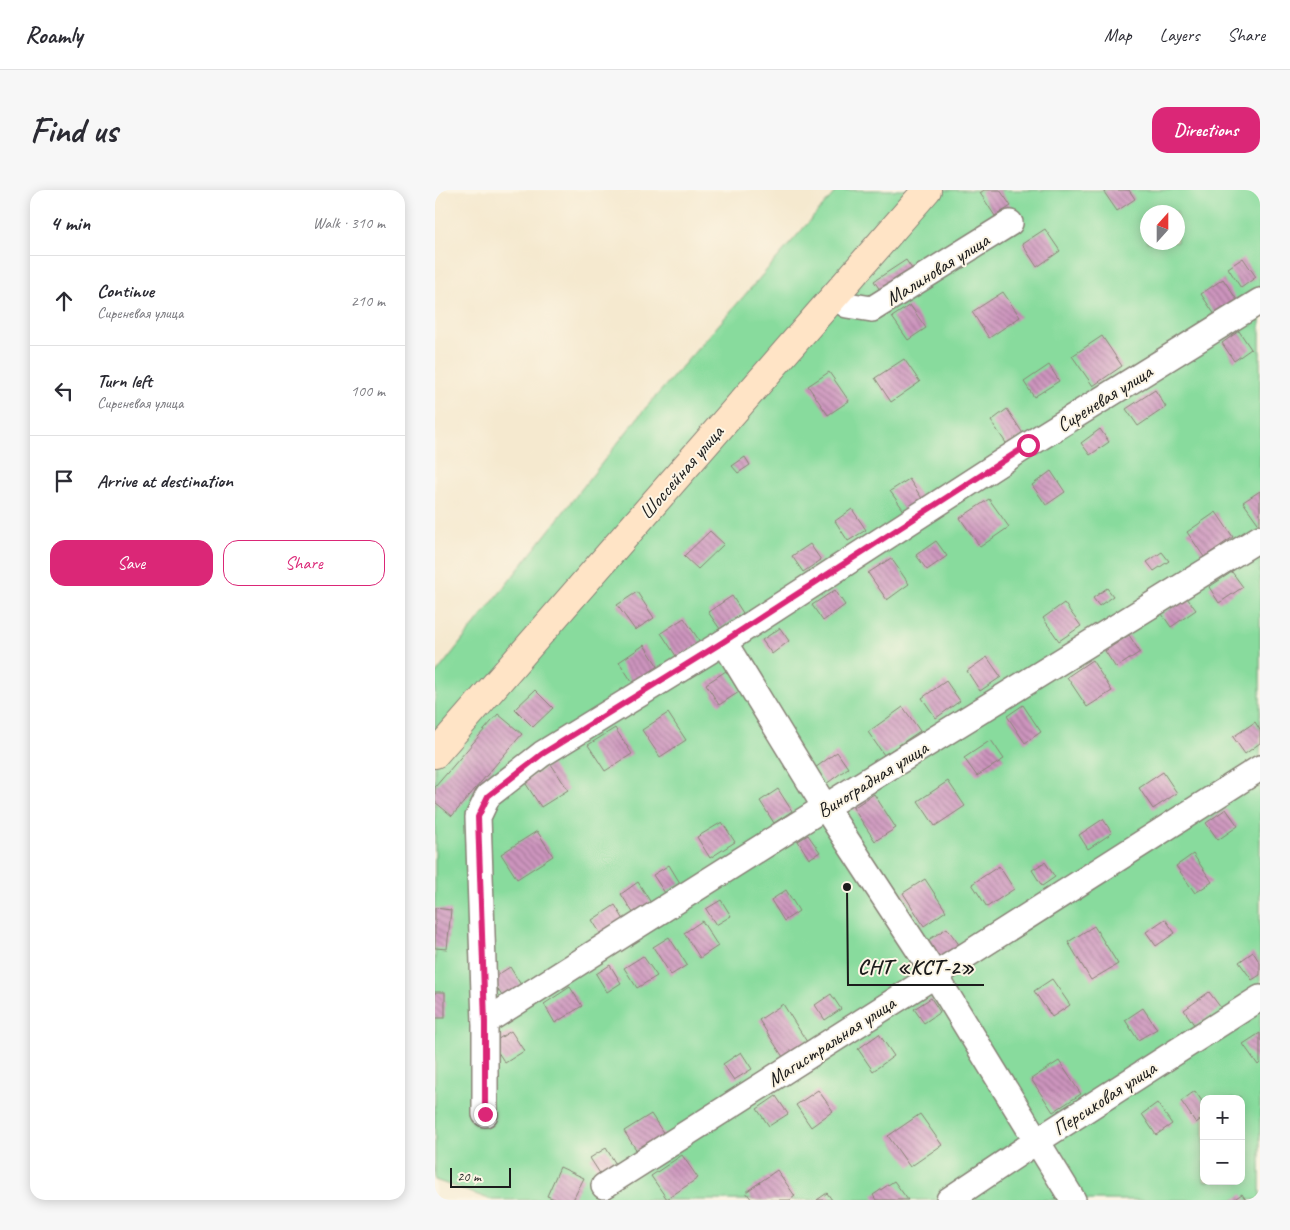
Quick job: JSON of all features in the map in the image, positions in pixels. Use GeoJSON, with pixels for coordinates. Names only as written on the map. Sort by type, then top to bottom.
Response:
{"type":"FeatureCollection","features":[{"type":"Feature","properties":{"kind":"street","name":"Шоссейная улица"},"geometry":{"type":"LineString","coordinates":[[435,754],[927,190]]}},
{"type":"Feature","properties":{"kind":"street","name":"Малиновая улица"},"geometry":{"type":"LineString","coordinates":[[835,296],[847,305],[873,309],[1010,223]]}},
{"type":"Feature","properties":{"kind":"street","name":"Сиреневая улица"},"geometry":{"type":"LineString","coordinates":[[485,1114],[485,1022],[478,817],[488,796],[542,754],[723,642],[1028,445],[1260,301]]}},
{"type":"Feature","properties":{"kind":"street","name":"Виноградная улица"},"geometry":{"type":"LineString","coordinates":[[485,1022],[825,807],[1260,538]]}},
{"type":"Feature","properties":{"kind":"street"},"geometry":{"type":"LineString","coordinates":[[723,642],[825,807],[935,975],[1073,1200]]}},
{"type":"Feature","properties":{"kind":"street","name":"Магистральная улица"},"geometry":{"type":"LineString","coordinates":[[604,1186],[1260,768]]}},
{"type":"Feature","properties":{"kind":"street","name":"Персиковая улица"},"geometry":{"type":"LineString","coordinates":[[949,1200],[1037,1141],[1260,998]]}},
{"type":"Feature","properties":{"kind":"green space"},"geometry":{"type":"Polygon","coordinates":[[[837,190],[1260,190],[1260,1200],[492,1200],[435,1180],[435,675],[643,411],[837,190]]]}},
{"type":"Feature","properties":{"kind":"building"},"geometry":{"type":"Polygon","coordinates":[[[984,190],[1000,190],[1011,206],[995,216],[980,193],[984,190]]]}},
{"type":"Feature","properties":{"kind":"building"},"geometry":{"type":"Polygon","coordinates":[[[1108,190],[1129,190],[1135,199],[1117,211],[1104,192],[1108,190]]]}},
{"type":"Feature","properties":{"kind":"building"},"geometry":{"type":"Polygon","coordinates":[[[1045,229],[1060,251],[1037,267],[1022,244],[1045,229]]]}},
{"type":"Feature","properties":{"kind":"building"},"geometry":{"type":"Polygon","coordinates":[[[1243,258],[1256,277],[1241,288],[1228,268],[1243,258]]]}},
{"type":"Feature","properties":{"kind":"building"},"geometry":{"type":"Polygon","coordinates":[[[906,260],[916,275],[884,296],[874,281],[906,260]]]}},
{"type":"Feature","properties":{"kind":"building"},"geometry":{"type":"Polygon","coordinates":[[[1223,279],[1237,300],[1215,315],[1201,294],[1223,279]]]}},
{"type":"Feature","properties":{"kind":"building"},"geometry":{"type":"Polygon","coordinates":[[[1003,292],[1020,317],[989,338],[972,312],[1003,292]]]}},
{"type":"Feature","properties":{"kind":"building"},"geometry":{"type":"Polygon","coordinates":[[[910,305],[926,328],[908,340],[892,317],[910,305]]]}},
{"type":"Feature","properties":{"kind":"building"},"geometry":{"type":"Polygon","coordinates":[[[1239,331],[1251,349],[1234,361],[1222,343],[1239,331]]]}},
{"type":"Feature","properties":{"kind":"building"},"geometry":{"type":"Polygon","coordinates":[[[1102,336],[1122,366],[1093,386],[1072,356],[1102,336]]]}},
{"type":"Feature","properties":{"kind":"building"},"geometry":{"type":"Polygon","coordinates":[[[904,359],[920,382],[891,402],[875,378],[904,359]]]}},
{"type":"Feature","properties":{"kind":"building"},"geometry":{"type":"Polygon","coordinates":[[[1049,365],[1059,381],[1034,397],[1024,382],[1049,365]]]}},
{"type":"Feature","properties":{"kind":"building"},"geometry":{"type":"Polygon","coordinates":[[[829,372],[849,401],[828,415],[808,386],[829,372]]]}},
{"type":"Feature","properties":{"kind":"building"},"geometry":{"type":"Polygon","coordinates":[[[1155,390],[1166,407],[1138,426],[1126,409],[1155,390]]]}},
{"type":"Feature","properties":{"kind":"building"},"geometry":{"type":"Polygon","coordinates":[[[1007,409],[1024,435],[1008,446],[991,421],[1007,409]]]}},
{"type":"Feature","properties":{"kind":"building"},"geometry":{"type":"Polygon","coordinates":[[[1100,429],[1109,442],[1090,455],[1081,443],[1100,429]]]}},
{"type":"Feature","properties":{"kind":"building"},"geometry":{"type":"Polygon","coordinates":[[[745,457],[750,465],[738,473],[732,466],[745,457]]]}},
{"type":"Feature","properties":{"kind":"building"},"geometry":{"type":"Polygon","coordinates":[[[1051,471],[1065,492],[1046,505],[1032,485],[1051,471]]]}},
{"type":"Feature","properties":{"kind":"building"},"geometry":{"type":"Polygon","coordinates":[[[909,479],[923,500],[905,512],[890,491],[909,479]]]}},
{"type":"Feature","properties":{"kind":"building"},"geometry":{"type":"Polygon","coordinates":[[[1260,491],[1260,526],[1243,502],[1260,491]]]}},
{"type":"Feature","properties":{"kind":"building"},"geometry":{"type":"Polygon","coordinates":[[[989,499],[1009,527],[980,547],[960,518],[989,499]]]}},
{"type":"Feature","properties":{"kind":"building"},"geometry":{"type":"Polygon","coordinates":[[[852,509],[866,530],[848,541],[835,521],[852,509]]]}},
{"type":"Feature","properties":{"kind":"building"},"geometry":{"type":"Polygon","coordinates":[[[1216,512],[1233,537],[1204,557],[1187,532],[1216,512]]]}},
{"type":"Feature","properties":{"kind":"building"},"geometry":{"type":"Polygon","coordinates":[[[710,531],[724,544],[698,569],[684,556],[710,531]]]}},
{"type":"Feature","properties":{"kind":"building"},"geometry":{"type":"Polygon","coordinates":[[[936,541],[947,556],[927,570],[916,555],[936,541]]]}},
{"type":"Feature","properties":{"kind":"building"},"geometry":{"type":"Polygon","coordinates":[[[810,544],[821,560],[803,572],[792,556],[810,544]]]}},
{"type":"Feature","properties":{"kind":"building"},"geometry":{"type":"Polygon","coordinates":[[[1162,552],[1169,561],[1154,571],[1147,562],[1162,552]]]}},
{"type":"Feature","properties":{"kind":"building"},"geometry":{"type":"Polygon","coordinates":[[[891,558],[909,584],[887,600],[868,573],[891,558]]]}},
{"type":"Feature","properties":{"kind":"building"},"geometry":{"type":"Polygon","coordinates":[[[1232,572],[1243,587],[1219,603],[1209,587],[1232,572]]]}},
{"type":"Feature","properties":{"kind":"building"},"geometry":{"type":"Polygon","coordinates":[[[1107,588],[1113,596],[1099,606],[1093,598],[1107,588]]]}},
{"type":"Feature","properties":{"kind":"building"},"geometry":{"type":"Polygon","coordinates":[[[835,590],[845,605],[823,621],[812,605],[835,590]]]}},
{"type":"Feature","properties":{"kind":"building"},"geometry":{"type":"Polygon","coordinates":[[[637,592],[654,618],[635,630],[617,605],[637,592]]]}},
{"type":"Feature","properties":{"kind":"building"},"geometry":{"type":"Polygon","coordinates":[[[732,596],[743,613],[720,629],[708,612],[732,596]]]}},
{"type":"Feature","properties":{"kind":"building"},"geometry":{"type":"Polygon","coordinates":[[[1187,598],[1196,610],[1171,627],[1162,614],[1187,598]]]}},
{"type":"Feature","properties":{"kind":"building"},"geometry":{"type":"Polygon","coordinates":[[[1064,603],[1081,626],[1059,641],[1043,618],[1064,603]]]}},
{"type":"Feature","properties":{"kind":"building"},"geometry":{"type":"Polygon","coordinates":[[[684,618],[701,643],[678,659],[661,633],[684,618]]]}},
{"type":"Feature","properties":{"kind":"building"},"geometry":{"type":"Polygon","coordinates":[[[780,628],[789,641],[772,654],[762,640],[780,628]]]}},
{"type":"Feature","properties":{"kind":"building"},"geometry":{"type":"Polygon","coordinates":[[[1129,635],[1140,652],[1116,668],[1105,651],[1129,635]]]}},
{"type":"Feature","properties":{"kind":"building"},"geometry":{"type":"Polygon","coordinates":[[[644,645],[659,668],[634,685],[619,662],[644,645]]]}},
{"type":"Feature","properties":{"kind":"building"},"geometry":{"type":"Polygon","coordinates":[[[987,657],[1001,677],[980,691],[967,671],[987,657]]]}},
{"type":"Feature","properties":{"kind":"building"},"geometry":{"type":"Polygon","coordinates":[[[1092,660],[1112,691],[1087,707],[1067,677],[1092,660]]]}},
{"type":"Feature","properties":{"kind":"building"},"geometry":{"type":"Polygon","coordinates":[[[726,671],[739,692],[719,705],[706,684],[726,671]]]}},
{"type":"Feature","properties":{"kind":"building"},"geometry":{"type":"Polygon","coordinates":[[[946,681],[960,701],[936,718],[922,698],[946,681]]]}},
{"type":"Feature","properties":{"kind":"building"},"geometry":{"type":"Polygon","coordinates":[[[535,690],[553,708],[533,727],[515,709],[535,690]]]}},
{"type":"Feature","properties":{"kind":"building"},"geometry":{"type":"Polygon","coordinates":[[[1023,705],[1041,732],[1025,743],[1007,716],[1023,705]]]}},
{"type":"Feature","properties":{"kind":"building"},"geometry":{"type":"Polygon","coordinates":[[[903,707],[920,731],[884,755],[868,732],[903,707]]]}},
{"type":"Feature","properties":{"kind":"building"},"geometry":{"type":"Polygon","coordinates":[[[668,713],[686,740],[660,757],[642,730],[668,713]]]}},
{"type":"Feature","properties":{"kind":"building"},"geometry":{"type":"Polygon","coordinates":[[[498,714],[522,734],[452,816],[435,802],[435,787],[498,714]]]}},
{"type":"Feature","properties":{"kind":"building"},"geometry":{"type":"Polygon","coordinates":[[[1255,722],[1260,730],[1260,743],[1245,754],[1233,737],[1255,722]]]}},
{"type":"Feature","properties":{"kind":"building"},"geometry":{"type":"Polygon","coordinates":[[[615,728],[632,754],[605,771],[588,745],[615,728]]]}},
{"type":"Feature","properties":{"kind":"building"},"geometry":{"type":"Polygon","coordinates":[[[991,740],[1004,759],[977,776],[964,758],[991,740]]]}},
{"type":"Feature","properties":{"kind":"building"},"geometry":{"type":"Polygon","coordinates":[[[837,752],[848,768],[826,784],[815,768],[837,752]]]}},
{"type":"Feature","properties":{"kind":"building"},"geometry":{"type":"Polygon","coordinates":[[[551,764],[568,790],[541,807],[524,781],[551,764]]]}},
{"type":"Feature","properties":{"kind":"building"},"geometry":{"type":"Polygon","coordinates":[[[1163,772],[1177,793],[1153,809],[1139,788],[1163,772]]]}},
{"type":"Feature","properties":{"kind":"building"},"geometry":{"type":"Polygon","coordinates":[[[948,781],[965,806],[935,826],[918,801],[948,781]]]}},
{"type":"Feature","properties":{"kind":"building"},"geometry":{"type":"Polygon","coordinates":[[[778,789],[792,811],[774,823],[760,801],[778,789]]]}},
{"type":"Feature","properties":{"kind":"building"},"geometry":{"type":"Polygon","coordinates":[[[874,794],[896,828],[875,841],[853,808],[874,794]]]}},
{"type":"Feature","properties":{"kind":"building"},"geometry":{"type":"Polygon","coordinates":[[[1226,809],[1238,826],[1218,840],[1206,823],[1226,809]]]}},
{"type":"Feature","properties":{"kind":"building"},"geometry":{"type":"Polygon","coordinates":[[[1103,819],[1112,833],[1088,849],[1079,835],[1103,819]]]}},
{"type":"Feature","properties":{"kind":"building"},"geometry":{"type":"Polygon","coordinates":[[[722,822],[735,842],[710,858],[697,837],[722,822]]]}},
{"type":"Feature","properties":{"kind":"building"},"geometry":{"type":"Polygon","coordinates":[[[537,831],[553,856],[517,879],[501,854],[537,831]]]}},
{"type":"Feature","properties":{"kind":"building"},"geometry":{"type":"Polygon","coordinates":[[[808,835],[820,852],[809,859],[798,841],[808,835]]]}},
{"type":"Feature","properties":{"kind":"building"},"geometry":{"type":"Polygon","coordinates":[[[1193,854],[1212,882],[1195,893],[1176,866],[1193,854]]]}},
{"type":"Feature","properties":{"kind":"building"},"geometry":{"type":"Polygon","coordinates":[[[1045,862],[1055,877],[1042,886],[1032,870],[1045,862]]]}},
{"type":"Feature","properties":{"kind":"building"},"geometry":{"type":"Polygon","coordinates":[[[669,865],[680,883],[665,893],[653,875],[669,865]]]}},
{"type":"Feature","properties":{"kind":"building"},"geometry":{"type":"Polygon","coordinates":[[[999,866],[1014,889],[987,907],[972,884],[999,866]]]}},
{"type":"Feature","properties":{"kind":"building"},"geometry":{"type":"Polygon","coordinates":[[[925,879],[946,911],[924,926],[903,893],[925,879]]]}},
{"type":"Feature","properties":{"kind":"building"},"geometry":{"type":"Polygon","coordinates":[[[638,882],[656,911],[639,922],[621,894],[638,882]]]}},
{"type":"Feature","properties":{"kind":"building"},"geometry":{"type":"Polygon","coordinates":[[[786,890],[799,911],[784,921],[771,900],[786,890]]]}},
{"type":"Feature","properties":{"kind":"building"},"geometry":{"type":"Polygon","coordinates":[[[721,900],[731,916],[716,925],[706,909],[721,900]]]}},
{"type":"Feature","properties":{"kind":"building"},"geometry":{"type":"Polygon","coordinates":[[[615,905],[629,928],[606,942],[592,920],[615,905]]]}},
{"type":"Feature","properties":{"kind":"building"},"geometry":{"type":"Polygon","coordinates":[[[435,908],[451,910],[447,949],[435,948],[435,908]]]}},
{"type":"Feature","properties":{"kind":"building"},"geometry":{"type":"Polygon","coordinates":[[[1165,919],[1175,933],[1156,946],[1146,932],[1165,919]]]}},
{"type":"Feature","properties":{"kind":"building"},"geometry":{"type":"Polygon","coordinates":[[[702,921],[718,946],[700,958],[684,933],[702,921]]]}},
{"type":"Feature","properties":{"kind":"building"},"geometry":{"type":"Polygon","coordinates":[[[1094,926],[1118,964],[1091,980],[1068,942],[1094,926]]]}},
{"type":"Feature","properties":{"kind":"building"},"geometry":{"type":"Polygon","coordinates":[[[947,928],[960,946],[934,963],[922,944],[947,928]]]}},
{"type":"Feature","properties":{"kind":"building"},"geometry":{"type":"Polygon","coordinates":[[[669,937],[687,965],[671,975],[653,947],[669,937]]]}},
{"type":"Feature","properties":{"kind":"building"},"geometry":{"type":"Polygon","coordinates":[[[1253,952],[1260,963],[1260,975],[1252,980],[1239,962],[1253,952]]]}},
{"type":"Feature","properties":{"kind":"building"},"geometry":{"type":"Polygon","coordinates":[[[643,956],[657,976],[637,988],[624,968],[643,956]]]}},
{"type":"Feature","properties":{"kind":"building"},"geometry":{"type":"Polygon","coordinates":[[[610,965],[621,983],[607,992],[596,974],[610,965]]]}},
{"type":"Feature","properties":{"kind":"building"},"geometry":{"type":"Polygon","coordinates":[[[510,967],[523,988],[504,999],[491,979],[510,967]]]}},
{"type":"Feature","properties":{"kind":"building"},"geometry":{"type":"Polygon","coordinates":[[[1052,979],[1070,1005],[1052,1017],[1034,991],[1052,979]]]}},
{"type":"Feature","properties":{"kind":"building"},"geometry":{"type":"Polygon","coordinates":[[[570,987],[582,1006],[555,1023],[544,1004],[570,987]]]}},
{"type":"Feature","properties":{"kind":"building"},"geometry":{"type":"Polygon","coordinates":[[[435,992],[445,992],[445,1018],[435,1018],[435,992]]]}},
{"type":"Feature","properties":{"kind":"building"},"geometry":{"type":"Polygon","coordinates":[[[1209,992],[1221,1008],[1195,1026],[1184,1010],[1209,992]]]}},
{"type":"Feature","properties":{"kind":"building"},"geometry":{"type":"Polygon","coordinates":[[[831,994],[841,1009],[825,1020],[815,1005],[831,994]]]}},
{"type":"Feature","properties":{"kind":"building"},"geometry":{"type":"Polygon","coordinates":[[[931,998],[940,1012],[924,1023],[914,1009],[931,998]]]}},
{"type":"Feature","properties":{"kind":"building"},"geometry":{"type":"Polygon","coordinates":[[[783,1004],[807,1042],[783,1057],[759,1020],[783,1004]]]}},
{"type":"Feature","properties":{"kind":"building"},"geometry":{"type":"Polygon","coordinates":[[[1143,1008],[1157,1029],[1138,1040],[1125,1020],[1143,1008]]]}},
{"type":"Feature","properties":{"kind":"building"},"geometry":{"type":"Polygon","coordinates":[[[511,1031],[524,1051],[505,1063],[492,1043],[511,1031]]]}},
{"type":"Feature","properties":{"kind":"building"},"geometry":{"type":"Polygon","coordinates":[[[1260,1033],[1260,1063],[1258,1065],[1243,1044],[1260,1033]]]}},
{"type":"Feature","properties":{"kind":"building"},"geometry":{"type":"Polygon","coordinates":[[[879,1034],[894,1056],[873,1071],[858,1049],[879,1034]]]}},
{"type":"Feature","properties":{"kind":"building"},"geometry":{"type":"Polygon","coordinates":[[[741,1052],[752,1069],[734,1080],[723,1064],[741,1052]]]}},
{"type":"Feature","properties":{"kind":"building"},"geometry":{"type":"Polygon","coordinates":[[[1059,1061],[1081,1094],[1053,1112],[1031,1079],[1059,1061]]]}},
{"type":"Feature","properties":{"kind":"building"},"geometry":{"type":"Polygon","coordinates":[[[818,1090],[833,1111],[811,1127],[796,1105],[818,1090]]]}},
{"type":"Feature","properties":{"kind":"building"},"geometry":{"type":"Polygon","coordinates":[[[1195,1091],[1200,1098],[1200,1120],[1196,1123],[1181,1101],[1195,1091]]]}},
{"type":"Feature","properties":{"kind":"building"},"geometry":{"type":"Polygon","coordinates":[[[776,1096],[788,1114],[769,1126],[757,1109],[776,1096]]]}},
{"type":"Feature","properties":{"kind":"building"},"geometry":{"type":"Polygon","coordinates":[[[1157,1103],[1172,1124],[1156,1135],[1142,1114],[1157,1103]]]}},
{"type":"Feature","properties":{"kind":"building"},"geometry":{"type":"Polygon","coordinates":[[[651,1114],[666,1137],[639,1154],[624,1131],[651,1114]]]}},
{"type":"Feature","properties":{"kind":"building"},"geometry":{"type":"Polygon","coordinates":[[[920,1114],[942,1145],[910,1167],[888,1136],[920,1114]]]}},
{"type":"Feature","properties":{"kind":"building"},"geometry":{"type":"Polygon","coordinates":[[[606,1148],[617,1166],[601,1175],[590,1158],[606,1148]]]}},
{"type":"Feature","properties":{"kind":"building"},"geometry":{"type":"Polygon","coordinates":[[[682,1155],[698,1178],[667,1199],[651,1176],[682,1155]]]}},
{"type":"Feature","properties":{"kind":"building"},"geometry":{"type":"Polygon","coordinates":[[[560,1167],[584,1178],[573,1200],[557,1200],[547,1196],[560,1167]]]}},
{"type":"Feature","properties":{"kind":"building"},"geometry":{"type":"Polygon","coordinates":[[[777,1170],[795,1196],[790,1200],[752,1200],[746,1192],[777,1170]]]}},
{"type":"Feature","properties":{"kind":"building"},"geometry":{"type":"Polygon","coordinates":[[[894,1181],[908,1200],[876,1200],[873,1195],[894,1181]]]}},
{"type":"Feature","properties":{"kind":"building"},"geometry":{"type":"Polygon","coordinates":[[[827,1193],[832,1200],[817,1200],[827,1193]]]}},
{"type":"Feature","properties":{"kind":"building"},"geometry":{"type":"Polygon","coordinates":[[[1242,1194],[1246,1200],[1233,1200],[1242,1194]]]}},
{"type":"Feature","properties":{"kind":"place","name":"СНТ «КСТ-2»"},"geometry":{"type":"Point","coordinates":[847,887]}},
{"type":"Feature","properties":{"kind":"route"},"geometry":{"type":"LineString","coordinates":[[485,1114],[485,1022],[478,817],[488,796],[542,754],[723,642],[1028,445]]}}]}
